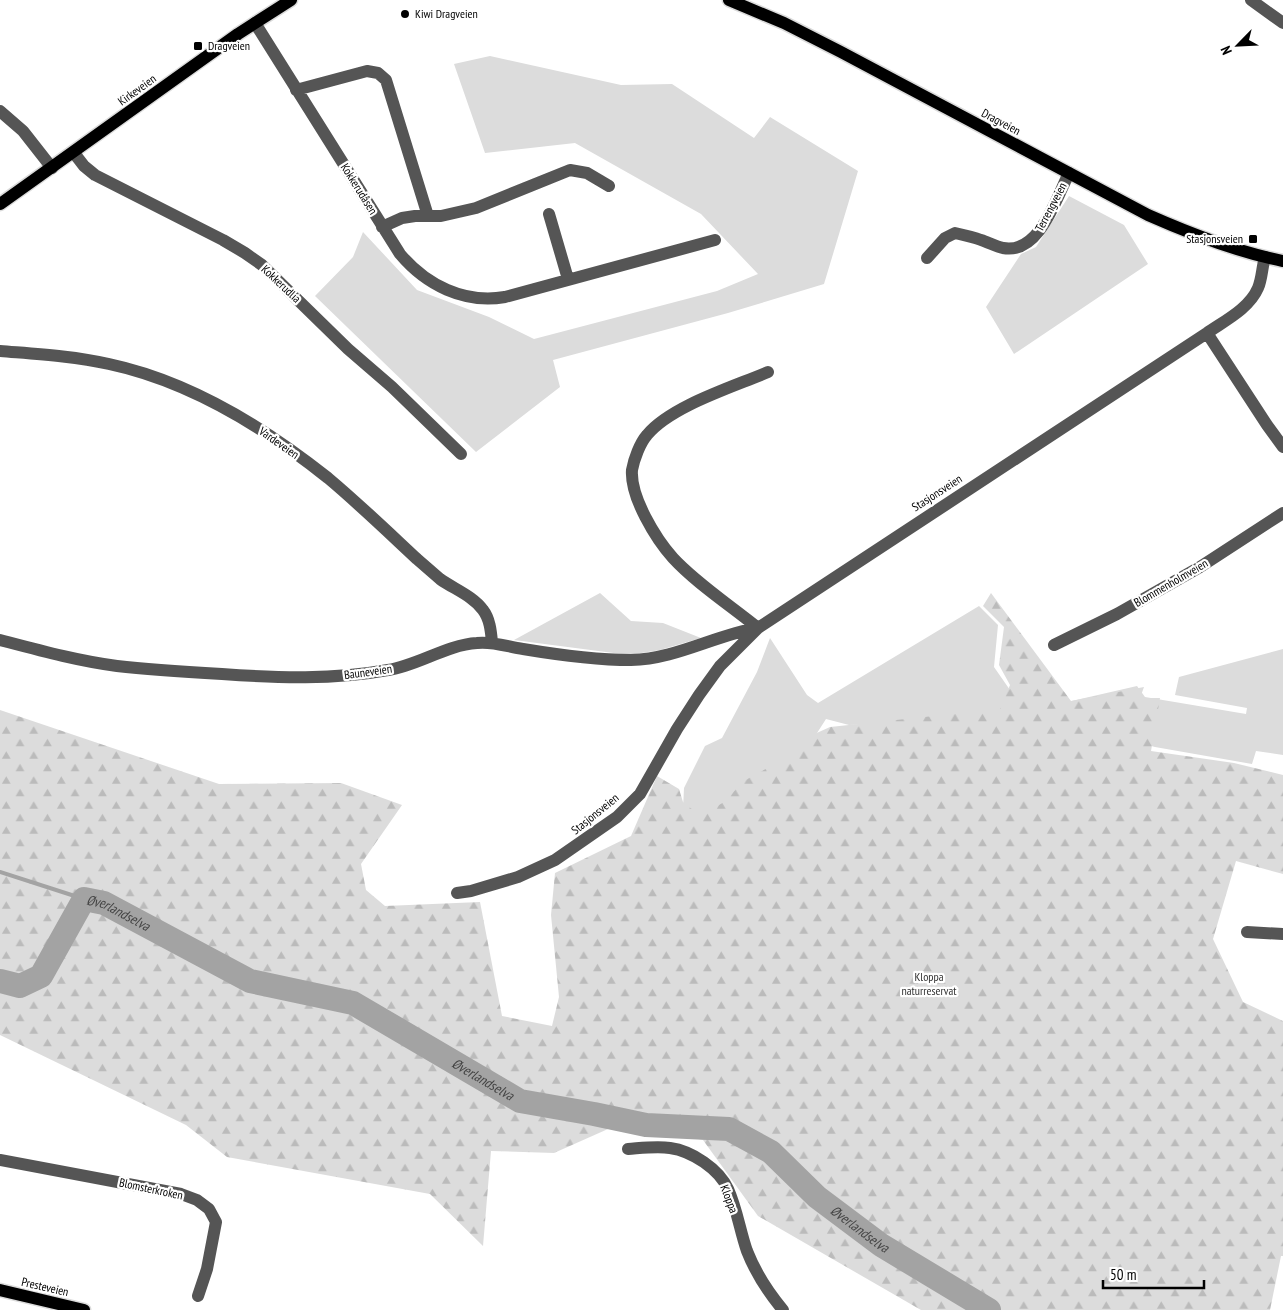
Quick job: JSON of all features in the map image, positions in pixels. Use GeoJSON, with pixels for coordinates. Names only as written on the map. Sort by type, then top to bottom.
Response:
{"type":"FeatureCollection","features":[{"type":"Feature","properties":{"kind":"main road","name":"Kirkeveien"},"geometry":{"type":"LineString","coordinates":[[0,204],[254,23],[290,0]]}},
{"type":"Feature","properties":{"kind":"main road","name":"Dragveien"},"geometry":{"type":"LineString","coordinates":[[730,0],[784,23],[841,52],[1165,222],[1264,257]]}},
{"type":"Feature","properties":{"kind":"main road"},"geometry":{"type":"LineString","coordinates":[[1264,257],[1283,261]]}},
{"type":"Feature","properties":{"kind":"main road","name":"Presteveien"},"geometry":{"type":"LineString","coordinates":[[0,1290],[84,1310]]}},
{"type":"Feature","properties":{"kind":"street"},"geometry":{"type":"LineString","coordinates":[[1251,0],[1283,23]]}},
{"type":"Feature","properties":{"kind":"street","name":"Kokkerudåsen"},"geometry":{"type":"LineString","coordinates":[[254,23],[382,227],[409,265],[438,286],[454,294],[490,300],[505,297],[715,240]]}},
{"type":"Feature","properties":{"kind":"street"},"geometry":{"type":"LineString","coordinates":[[296,90],[367,71],[378,73],[386,80],[428,216]]}},
{"type":"Feature","properties":{"kind":"street"},"geometry":{"type":"LineString","coordinates":[[0,111],[23,131],[52,168]]}},
{"type":"Feature","properties":{"kind":"street","name":"Kokkerudlia"},"geometry":{"type":"LineString","coordinates":[[74,153],[84,166],[95,175],[223,240],[262,265],[348,349],[461,454]]}},
{"type":"Feature","properties":{"kind":"street"},"geometry":{"type":"LineString","coordinates":[[382,227],[402,218],[441,216],[476,208],[570,170],[587,173],[609,186]]}},
{"type":"Feature","properties":{"kind":"street","name":"Terrengveien"},"geometry":{"type":"LineString","coordinates":[[928,258],[945,238],[955,233],[1002,248],[1016,249],[1030,241],[1041,230],[1069,173]]}},
{"type":"Feature","properties":{"kind":"street"},"geometry":{"type":"LineString","coordinates":[[549,214],[568,279]]}},
{"type":"Feature","properties":{"kind":"street","name":"Stasjonsveien"},"geometry":{"type":"LineString","coordinates":[[457,893],[471,891],[518,877],[555,860],[617,817],[640,794],[677,730],[715,673],[758,628],[1207,333],[1251,300],[1258,287],[1264,257]]}},
{"type":"Feature","properties":{"kind":"street"},"geometry":{"type":"LineString","coordinates":[[1207,333],[1267,425],[1283,446]]}},
{"type":"Feature","properties":{"kind":"street","name":"Vardeveien"},"geometry":{"type":"LineString","coordinates":[[0,351],[78,359],[109,364],[139,372],[216,404],[256,427],[291,450],[328,479],[440,579],[473,600],[483,610],[490,626],[492,642]]}},
{"type":"Feature","properties":{"kind":"street"},"geometry":{"type":"LineString","coordinates":[[758,628],[702,584],[674,559],[658,539],[638,500],[632,470],[639,450],[648,435],[667,419],[694,403],[768,372]]}},
{"type":"Feature","properties":{"kind":"street","name":"Blommenholmveien"},"geometry":{"type":"LineString","coordinates":[[1054,645],[1117,614],[1200,567],[1283,513]]}},
{"type":"Feature","properties":{"kind":"street","name":"Bauneveien"},"geometry":{"type":"LineString","coordinates":[[0,640],[86,661],[117,666],[250,676],[314,678],[390,670],[476,642],[492,642],[509,647],[597,659],[632,660],[659,658],[736,632],[758,628]]}},
{"type":"Feature","properties":{"kind":"street"},"geometry":{"type":"LineString","coordinates":[[1247,932],[1283,934]]}},
{"type":"Feature","properties":{"kind":"street","name":"Kloppa"},"geometry":{"type":"LineString","coordinates":[[628,1149],[671,1148],[687,1154],[708,1166],[721,1178],[728,1189],[754,1268],[765,1287],[783,1310]]}},
{"type":"Feature","properties":{"kind":"street","name":"Blomsterkroken"},"geometry":{"type":"LineString","coordinates":[[0,1160],[182,1194],[197,1200],[209,1208],[216,1222],[207,1269],[198,1296]]}},
{"type":"Feature","properties":{"kind":"green space"},"geometry":{"type":"Polygon","coordinates":[[[490,56],[621,85],[672,84],[754,138],[770,117],[858,171],[824,284],[728,313],[553,360],[560,387],[476,452],[315,296],[353,257],[363,232],[417,290],[489,317],[534,339],[717,291],[758,274],[701,214],[575,143],[485,153],[454,64],[490,56]]]}},
{"type":"Feature","properties":{"kind":"green space"},"geometry":{"type":"Polygon","coordinates":[[[1069,196],[1124,225],[1148,264],[1014,354],[986,307],[1021,254],[1036,247],[1069,196]]]}},
{"type":"Feature","properties":{"kind":"green space"},"geometry":{"type":"Polygon","coordinates":[[[600,593],[631,621],[663,623],[701,638],[660,650],[629,655],[514,640],[600,593]]]}},
{"type":"Feature","properties":{"kind":"green space","name":"Kloppa naturreservat"},"geometry":{"type":"Polygon","coordinates":[[[991,593],[1071,701],[1144,687],[1140,698],[1160,698],[1151,751],[1234,763],[1283,775],[1283,874],[1236,861],[1213,939],[1243,1002],[1283,1021],[1283,1256],[1281,1256],[1270,1310],[921,1310],[758,1216],[703,1140],[626,1121],[554,1153],[491,1151],[483,1246],[430,1194],[227,1157],[186,1125],[0,1035],[0,710],[219,784],[341,783],[402,805],[361,864],[366,890],[385,906],[480,902],[502,1016],[552,1026],[559,997],[551,915],[555,873],[631,836],[657,776],[679,789],[683,802],[693,810],[710,810],[726,801],[742,782],[791,755],[810,736],[830,727],[1000,709],[1010,685],[999,665],[1004,627],[983,606],[991,593]]]}},
{"type":"Feature","properties":{"kind":"green space"},"geometry":{"type":"Polygon","coordinates":[[[979,606],[998,625],[994,667],[1010,690],[1063,703],[1137,686],[1145,697],[1246,714],[1247,708],[1175,695],[1179,677],[1283,649],[1283,755],[1256,751],[1252,764],[1155,747],[1050,718],[849,725],[826,719],[794,769],[732,803],[701,814],[683,809],[684,788],[705,746],[722,738],[757,672],[770,638],[807,695],[818,703],[979,606]]]}},
{"type":"Feature","properties":{"kind":"waterway"},"geometry":{"type":"LineString","coordinates":[[0,872],[84,899]]}},
{"type":"Feature","properties":{"kind":"waterway","name":"Øverlandselva"},"geometry":{"type":"LineString","coordinates":[[0,981],[20,986],[41,976],[84,899],[104,903],[250,981],[353,1003],[520,1101],[646,1125],[729,1129],[771,1152],[817,1197],[881,1245],[989,1310]]}},
{"type":"Feature","properties":{"kind":"place","name":"Kiwi Dragveien"},"geometry":{"type":"Point","coordinates":[405,14]}},
{"type":"Feature","properties":{"kind":"place","name":"Dragveien"},"geometry":{"type":"Point","coordinates":[198,46]}},
{"type":"Feature","properties":{"kind":"place","name":"Stasjonsveien"},"geometry":{"type":"Point","coordinates":[1253,239]}}]}
